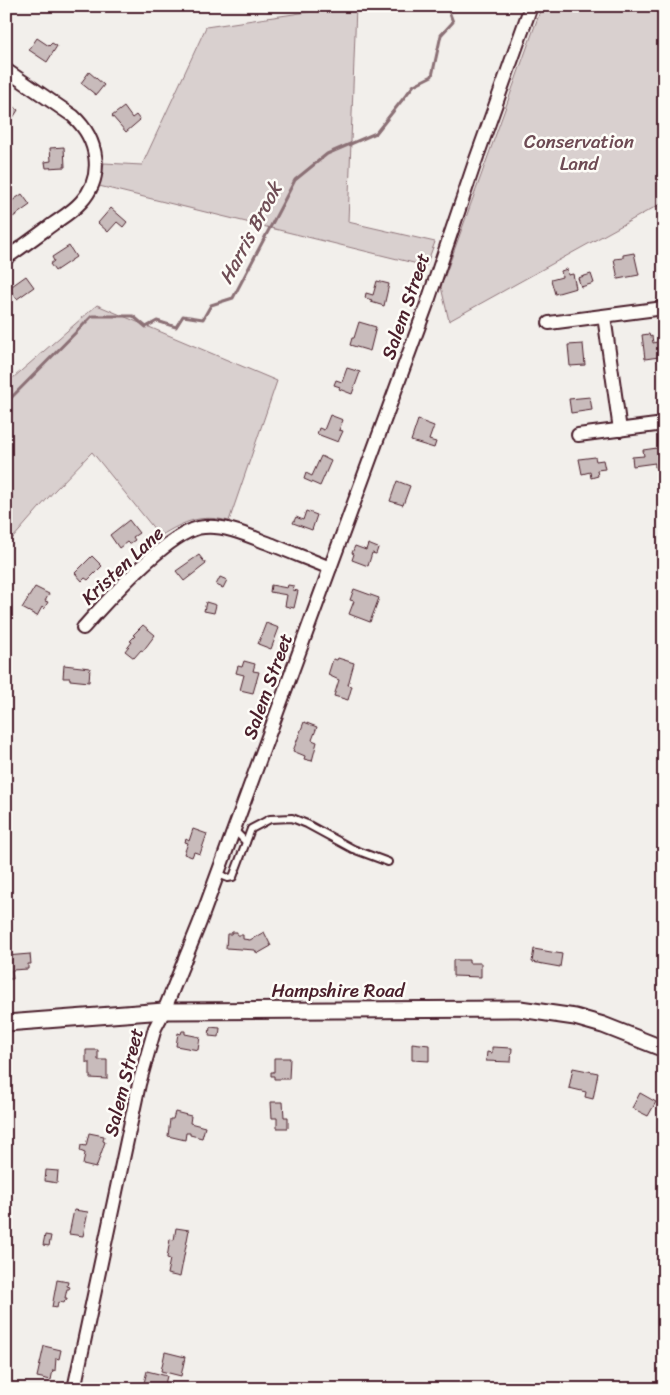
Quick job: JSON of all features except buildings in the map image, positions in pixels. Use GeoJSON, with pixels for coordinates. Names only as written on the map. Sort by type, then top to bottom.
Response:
{"type":"FeatureCollection","features":[{"type":"Feature","properties":{"kind":"street","name":"Salem Street"},"geometry":{"type":"LineString","coordinates":[[74,1389],[139,1084],[155,1028],[164,1011],[218,874],[424,313],[531,6]]}},
{"type":"Feature","properties":{"kind":"street"},"geometry":{"type":"LineString","coordinates":[[6,70],[80,122],[91,138],[96,166],[92,185],[82,201],[6,258]]}},
{"type":"Feature","properties":{"kind":"street"},"geometry":{"type":"LineString","coordinates":[[549,323],[664,308]]}},
{"type":"Feature","properties":{"kind":"street"},"geometry":{"type":"LineString","coordinates":[[604,316],[620,430]]}},
{"type":"Feature","properties":{"kind":"street"},"geometry":{"type":"LineString","coordinates":[[578,435],[664,424]]}},
{"type":"Feature","properties":{"kind":"street","name":"Kristen Lane"},"geometry":{"type":"LineString","coordinates":[[82,628],[124,583],[178,538],[195,529],[214,527],[233,530],[330,568]]}},
{"type":"Feature","properties":{"kind":"street","name":"Hampshire Road"},"geometry":{"type":"LineString","coordinates":[[6,1023],[164,1011],[520,1009],[548,1012],[584,1020],[620,1031],[664,1050]]}},
{"type":"Feature","properties":{"kind":"lane"},"geometry":{"type":"LineString","coordinates":[[218,874],[228,878],[233,877],[252,829],[270,819],[292,818],[307,824],[352,849],[388,862]]}},
{"type":"Feature","properties":{"kind":"lane"},"geometry":{"type":"LineString","coordinates":[[234,830],[246,842]]}},
{"type":"Feature","properties":{"kind":"green space"},"geometry":{"type":"Polygon","coordinates":[[[356,6],[348,222],[435,242],[426,266],[99,186],[104,163],[142,165],[206,27],[356,6]]]}},
{"type":"Feature","properties":{"kind":"green space","name":"Conservation Land"},"geometry":{"type":"Polygon","coordinates":[[[542,6],[664,6],[664,202],[449,321],[441,287],[542,6]]]}},
{"type":"Feature","properties":{"kind":"green space"},"geometry":{"type":"Polygon","coordinates":[[[97,305],[277,381],[229,521],[210,518],[193,520],[177,526],[160,536],[92,452],[54,491],[6,546],[6,384],[97,305]]]}},
{"type":"Feature","properties":{"kind":"waterway","name":"Harris Brook"},"geometry":{"type":"LineString","coordinates":[[6,403],[92,316],[133,316],[146,327],[157,321],[176,327],[183,316],[203,319],[211,305],[233,298],[295,180],[327,154],[376,133],[414,85],[432,76],[441,35],[453,22],[447,6]]}}]}
